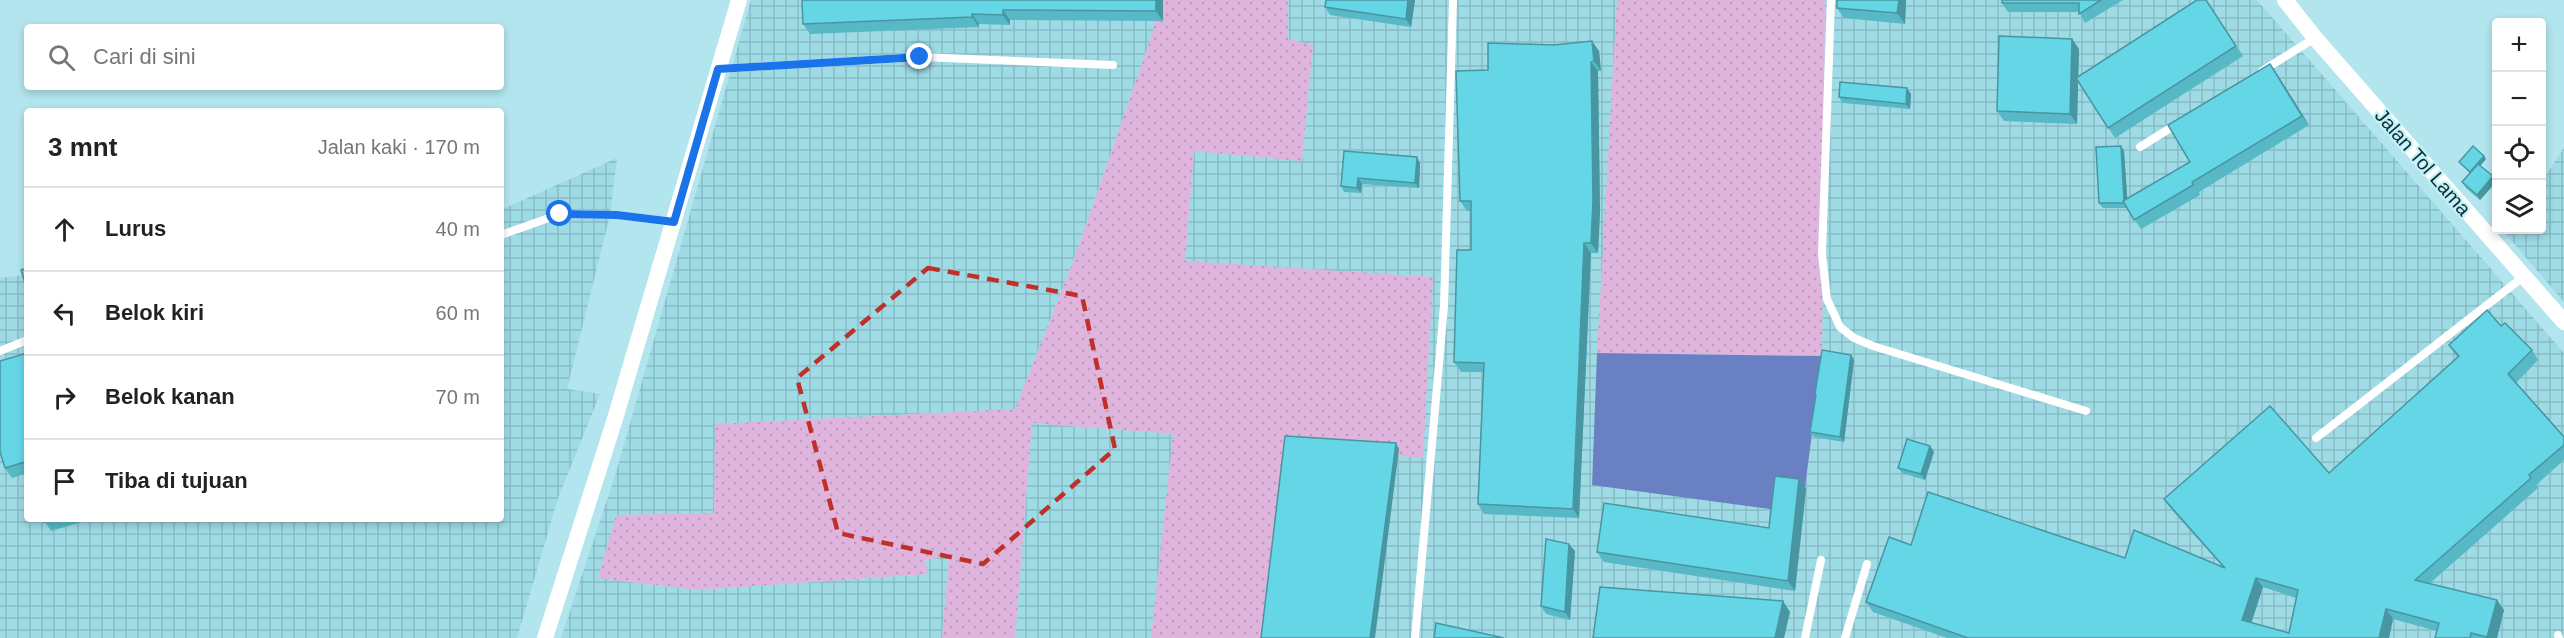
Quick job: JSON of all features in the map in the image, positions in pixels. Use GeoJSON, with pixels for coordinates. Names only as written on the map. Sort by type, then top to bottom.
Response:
{"type":"FeatureCollection","features":[{"type":"Feature","properties":{"kind":"street"},"geometry":{"type":"LineString","coordinates":[[545,638],[614,422],[739,0]]}},
{"type":"Feature","properties":{"kind":"street","name":"Jalan Tol Lama"},"geometry":{"type":"LineString","coordinates":[[2284,0],[2564,322]]}},
{"type":"Feature","properties":{"kind":"lane"},"geometry":{"type":"LineString","coordinates":[[1414,638],[1444,306],[1453,0]]}},
{"type":"Feature","properties":{"kind":"lane"},"geometry":{"type":"LineString","coordinates":[[1831,0],[1822,254],[1827,299],[1840,327],[1854,338],[1873,346],[2086,411]]}},
{"type":"Feature","properties":{"kind":"lane"},"geometry":{"type":"LineString","coordinates":[[2257,75],[2315,38]]}},
{"type":"Feature","properties":{"kind":"lane"},"geometry":{"type":"LineString","coordinates":[[718,69],[920,57],[1113,65]]}},
{"type":"Feature","properties":{"kind":"lane"},"geometry":{"type":"LineString","coordinates":[[2140,147],[2188,117]]}},
{"type":"Feature","properties":{"kind":"lane"},"geometry":{"type":"LineString","coordinates":[[504,234],[560,214],[617,215],[674,222]]}},
{"type":"Feature","properties":{"kind":"lane"},"geometry":{"type":"LineString","coordinates":[[2316,438],[2523,277]]}},
{"type":"Feature","properties":{"kind":"lane"},"geometry":{"type":"LineString","coordinates":[[0,351],[24,341]]}},
{"type":"Feature","properties":{"kind":"lane"},"geometry":{"type":"LineString","coordinates":[[1805,638],[1821,560]]}},
{"type":"Feature","properties":{"kind":"lane"},"geometry":{"type":"LineString","coordinates":[[1845,638],[1867,564]]}},
{"type":"Feature","properties":{"kind":"highlighted area"},"geometry":{"type":"Polygon","coordinates":[[[928,268],[1082,296],[1115,449],[983,564],[838,533],[797,378],[928,268]]]}},
{"type":"Feature","properties":{"kind":"shaded area"},"geometry":{"type":"Polygon","coordinates":[[[751,0],[1151,0],[1154,29],[1073,262],[1015,409],[716,424],[714,513],[616,515],[598,578],[697,590],[928,574],[925,560],[949,556],[942,638],[561,638],[615,476],[751,0]]]}},
{"type":"Feature","properties":{"kind":"shaded area"},"geometry":{"type":"Polygon","coordinates":[[[1151,0],[1288,0],[1288,39],[1313,45],[1302,161],[1194,151],[1185,261],[1433,277],[1423,458],[1288,445],[1269,638],[1151,638],[1173,434],[1032,423],[1015,638],[942,638],[949,556],[925,560],[928,574],[697,590],[598,578],[616,515],[714,513],[715,424],[1015,409],[1073,262],[1154,29],[1151,0]]]}},
{"type":"Feature","properties":{"kind":"shaded area"},"geometry":{"type":"Polygon","coordinates":[[[1288,0],[1617,0],[1592,484],[1822,356],[1825,0],[2257,0],[2564,353],[2564,638],[1269,638],[1433,277],[1185,262],[1194,151],[1302,160],[1313,45],[1288,40],[1288,0]]]}},
{"type":"Feature","properties":{"kind":"shaded area"},"geometry":{"type":"Polygon","coordinates":[[[1617,0],[1825,0],[1822,356],[1597,353],[1617,0]]]}},
{"type":"Feature","properties":{"kind":"shaded area"},"geometry":{"type":"Polygon","coordinates":[[[2564,148],[2564,302],[2506,234],[2546,234],[2546,175],[2564,148]]]}},
{"type":"Feature","properties":{"kind":"shaded area"},"geometry":{"type":"Polygon","coordinates":[[[617,158],[610,215],[567,389],[600,394],[558,498],[517,638],[0,638],[0,278],[24,275],[24,522],[504,522],[504,209],[617,158]]]}},
{"type":"Feature","properties":{"kind":"shaded area"},"geometry":{"type":"Polygon","coordinates":[[[1032,423],[1174,434],[1151,638],[1015,638],[1032,423]]]}},
{"type":"Feature","properties":{"kind":"water"},"geometry":{"type":"Polygon","coordinates":[[[1597,353],[1822,356],[1805,487],[1779,483],[1777,510],[1592,485],[1597,353]]]}},
{"type":"Feature","properties":{"kind":"building"},"geometry":{"type":"Polygon","coordinates":[[[802,0],[1156,0],[1156,11],[1003,10],[1003,15],[972,14],[972,17],[803,24],[802,0]]]}},
{"type":"Feature","properties":{"kind":"building"},"geometry":{"type":"Polygon","coordinates":[[[1326,0],[1408,0],[1406,19],[1325,7],[1326,0]]]}},
{"type":"Feature","properties":{"kind":"building"},"geometry":{"type":"Polygon","coordinates":[[[1837,0],[1899,0],[1897,13],[1837,8],[1837,0]]]}},
{"type":"Feature","properties":{"kind":"building"},"geometry":{"type":"Polygon","coordinates":[[[2002,0],[2101,0],[2079,14],[2079,3],[2002,3],[2002,0]]]}},
{"type":"Feature","properties":{"kind":"building"},"geometry":{"type":"Polygon","coordinates":[[[2197,0],[2206,0],[2236,46],[2108,128],[2076,78],[2197,0]]]}},
{"type":"Feature","properties":{"kind":"building"},"geometry":{"type":"Polygon","coordinates":[[[1999,36],[2072,39],[2070,114],[1997,111],[1999,36]]]}},
{"type":"Feature","properties":{"kind":"building"},"geometry":{"type":"Polygon","coordinates":[[[1592,41],[1594,61],[1591,62],[1593,201],[1591,243],[1584,243],[1573,509],[1478,504],[1484,363],[1454,362],[1457,250],[1471,250],[1471,201],[1460,201],[1456,71],[1488,70],[1488,43],[1554,45],[1592,41]]]}},
{"type":"Feature","properties":{"kind":"building"},"geometry":{"type":"Polygon","coordinates":[[[2270,64],[2302,116],[2134,220],[2123,201],[2190,162],[2168,125],[2270,64]]]}},
{"type":"Feature","properties":{"kind":"building"},"geometry":{"type":"Polygon","coordinates":[[[1840,82],[1907,88],[1906,104],[1839,97],[1840,82]]]}},
{"type":"Feature","properties":{"kind":"building"},"geometry":{"type":"Polygon","coordinates":[[[2121,146],[2124,203],[2099,203],[2096,147],[2121,146]]]}},
{"type":"Feature","properties":{"kind":"building"},"geometry":{"type":"Polygon","coordinates":[[[2473,146],[2484,156],[2470,172],[2459,162],[2473,146]]]}},
{"type":"Feature","properties":{"kind":"building"},"geometry":{"type":"Polygon","coordinates":[[[1344,151],[1417,157],[1415,183],[1358,178],[1357,188],[1341,186],[1344,151]]]}},
{"type":"Feature","properties":{"kind":"building"},"geometry":{"type":"Polygon","coordinates":[[[2478,164],[2492,175],[2477,195],[2462,182],[2478,164]]]}},
{"type":"Feature","properties":{"kind":"building"},"geometry":{"type":"Polygon","coordinates":[[[2487,310],[2501,326],[2505,323],[2532,350],[2508,374],[2564,437],[2564,445],[2529,475],[2531,478],[2415,580],[2497,600],[2487,637],[2471,633],[2470,638],[2435,638],[2439,623],[2386,609],[2379,638],[1968,638],[1866,602],[1889,537],[1911,545],[1928,492],[2125,558],[2134,530],[2225,568],[2164,499],[2270,406],[2329,473],[2459,356],[2449,345],[2487,310]],[[2256,578],[2242,620],[2289,633],[2298,590],[2256,578]]]}},
{"type":"Feature","properties":{"kind":"building"},"geometry":{"type":"Polygon","coordinates":[[[1822,350],[1851,355],[1840,437],[1810,432],[1822,350]]]}},
{"type":"Feature","properties":{"kind":"building"},"geometry":{"type":"Polygon","coordinates":[[[24,354],[24,462],[5,468],[0,452],[0,361],[24,354]]]}},
{"type":"Feature","properties":{"kind":"building"},"geometry":{"type":"Polygon","coordinates":[[[1285,436],[1396,443],[1370,638],[1261,638],[1285,436]]]}},
{"type":"Feature","properties":{"kind":"building"},"geometry":{"type":"Polygon","coordinates":[[[1907,439],[1930,446],[1921,474],[1898,468],[1907,439]]]}},
{"type":"Feature","properties":{"kind":"building"},"geometry":{"type":"Polygon","coordinates":[[[1775,476],[1799,479],[1788,581],[1597,552],[1604,503],[1769,528],[1775,476]]]}},
{"type":"Feature","properties":{"kind":"building"},"geometry":{"type":"Polygon","coordinates":[[[1546,539],[1569,544],[1565,612],[1541,606],[1546,539]]]}},
{"type":"Feature","properties":{"kind":"building"},"geometry":{"type":"Polygon","coordinates":[[[1600,587],[1783,601],[1775,638],[1593,638],[1600,587]]]}},
{"type":"Feature","properties":{"kind":"building"},"geometry":{"type":"Polygon","coordinates":[[[1436,623],[1504,638],[1434,638],[1436,623]]]}},
{"type":"Feature","properties":{"kind":"route"},"geometry":{"type":"LineString","coordinates":[[560,214],[617,215],[674,222],[718,69],[920,57]]}}]}
